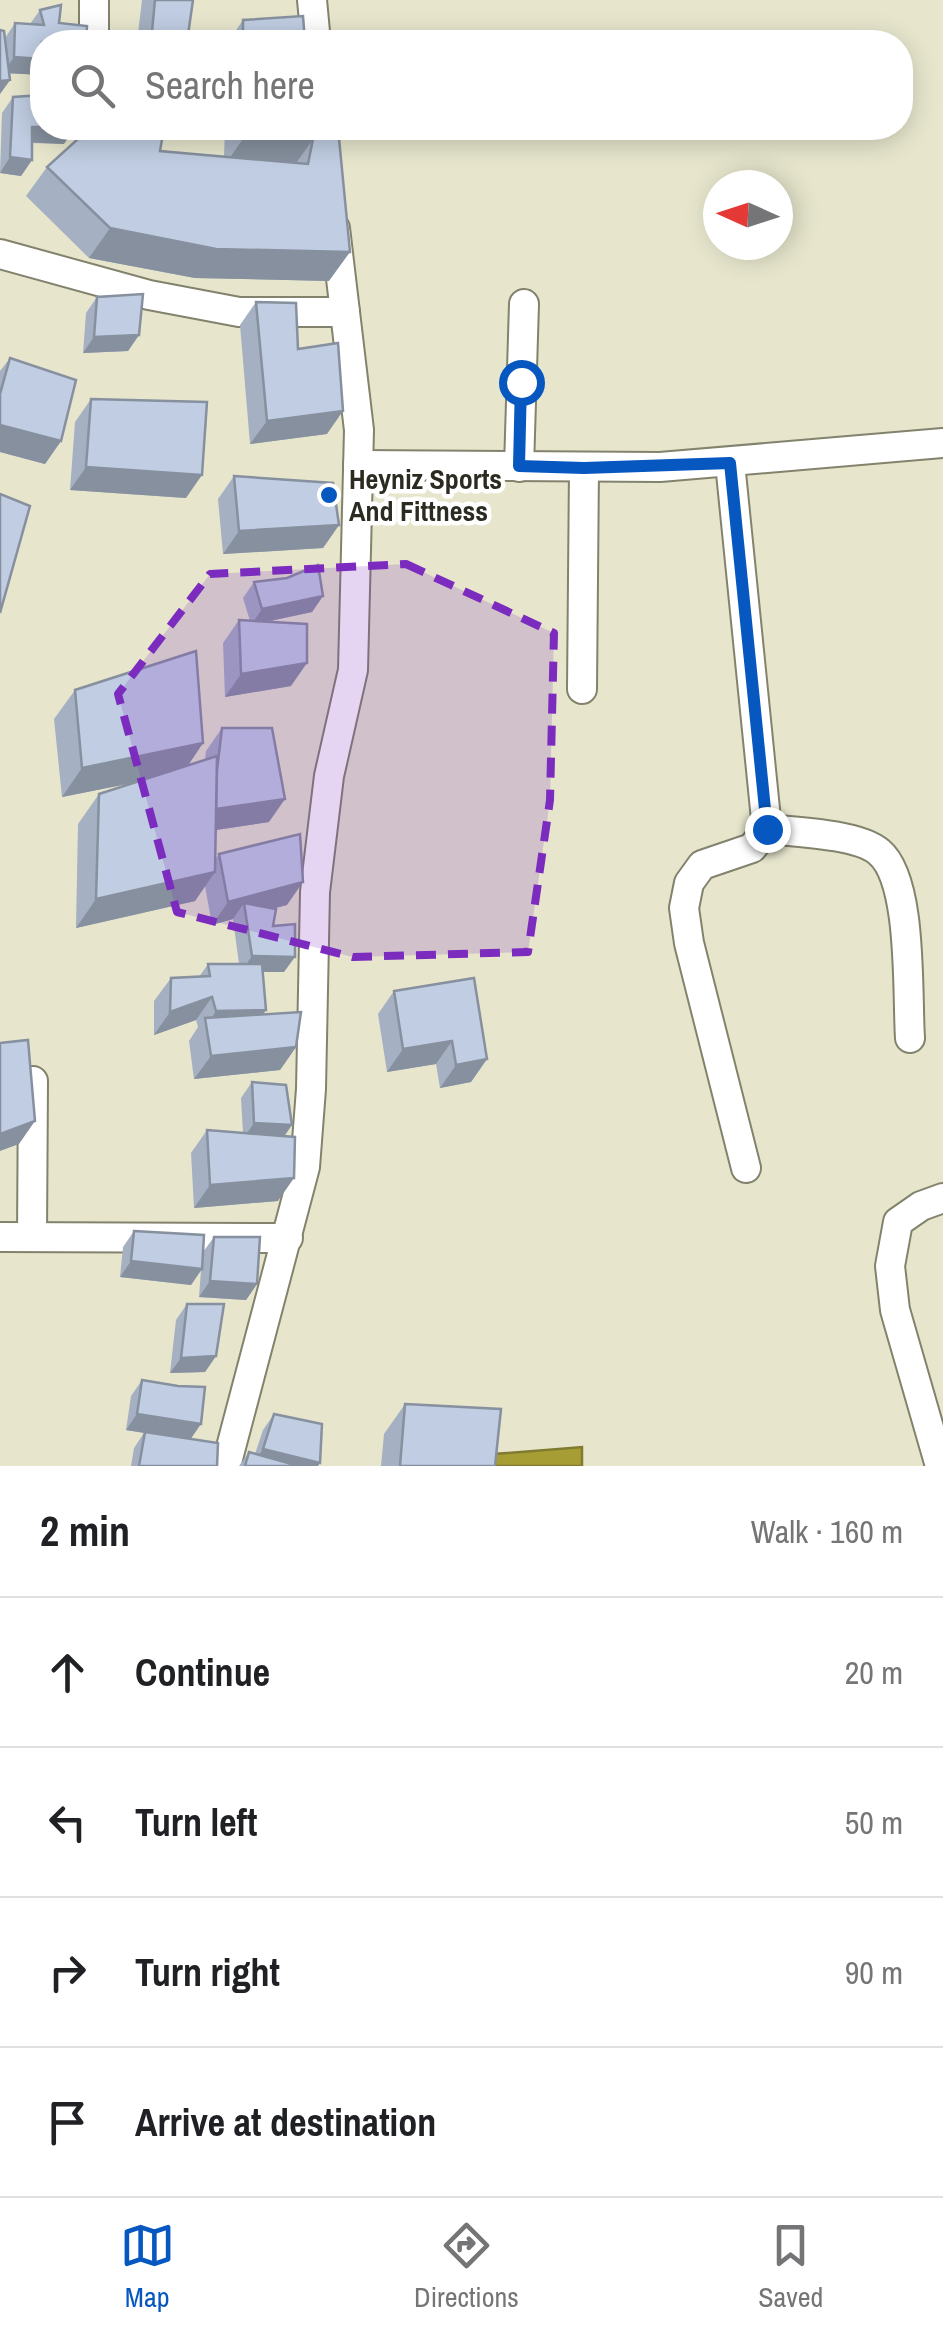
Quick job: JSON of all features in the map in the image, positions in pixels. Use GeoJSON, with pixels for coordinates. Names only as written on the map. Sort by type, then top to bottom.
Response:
{"type":"FeatureCollection","features":[{"type":"Feature","properties":{"kind":"street"},"geometry":{"type":"LineString","coordinates":[[94,0],[94,30]]}},
{"type":"Feature","properties":{"kind":"street"},"geometry":{"type":"LineString","coordinates":[[312,0],[315,30]]}},
{"type":"Feature","properties":{"kind":"street"},"geometry":{"type":"LineString","coordinates":[[226,1466],[305,1167],[315,892],[329,776],[353,670],[358,430],[332,204]]}},
{"type":"Feature","properties":{"kind":"street"},"geometry":{"type":"LineString","coordinates":[[1,259],[149,296],[238,312],[345,312]]}},
{"type":"Feature","properties":{"kind":"street"},"geometry":{"type":"LineString","coordinates":[[519,466],[524,304]]}},
{"type":"Feature","properties":{"kind":"street"},"geometry":{"type":"LineString","coordinates":[[358,464],[584,468],[730,463],[943,444]]}},
{"type":"Feature","properties":{"kind":"street"},"geometry":{"type":"LineString","coordinates":[[730,463],[767,829],[752,848],[702,865],[688,883],[684,908],[689,943],[746,1168]]}},
{"type":"Feature","properties":{"kind":"street"},"geometry":{"type":"LineString","coordinates":[[582,689],[584,468]]}},
{"type":"Feature","properties":{"kind":"street"},"geometry":{"type":"LineString","coordinates":[[767,829],[826,834],[877,849],[894,867],[902,894],[910,1038]]}},
{"type":"Feature","properties":{"kind":"street"},"geometry":{"type":"LineString","coordinates":[[32,1238],[33,1082]]}},
{"type":"Feature","properties":{"kind":"street"},"geometry":{"type":"LineString","coordinates":[[940,1466],[895,1310],[890,1266],[898,1222],[921,1206],[943,1198]]}},
{"type":"Feature","properties":{"kind":"street"},"geometry":{"type":"LineString","coordinates":[[0,1238],[288,1238]]}},
{"type":"Feature","properties":{"kind":"highlighted area"},"geometry":{"type":"Polygon","coordinates":[[[406,564],[554,633],[550,800],[528,952],[353,957],[177,912],[118,694],[210,574],[406,564]]]}},
{"type":"Feature","properties":{"kind":"shaded area"},"geometry":{"type":"Polygon","coordinates":[[[582,1447],[582,1466],[493,1466],[494,1454],[582,1447]]]}},
{"type":"Feature","properties":{"kind":"building"},"geometry":{"type":"Polygon","coordinates":[[[155,0],[193,0],[189,30],[152,30],[155,0]]]}},
{"type":"Feature","properties":{"kind":"building"},"geometry":{"type":"Polygon","coordinates":[[[61,5],[59,23],[87,26],[87,30],[30,30],[30,58],[14,57],[15,23],[44,25],[40,10],[61,5]]]}},
{"type":"Feature","properties":{"kind":"building"},"geometry":{"type":"Polygon","coordinates":[[[303,16],[304,30],[243,30],[243,20],[303,16]]]}},
{"type":"Feature","properties":{"kind":"building"},"geometry":{"type":"Polygon","coordinates":[[[0,30],[4,31],[10,80],[0,81],[0,30]]]}},
{"type":"Feature","properties":{"kind":"building"},"geometry":{"type":"Polygon","coordinates":[[[30,96],[32,160],[10,157],[13,97],[30,96]]]}},
{"type":"Feature","properties":{"kind":"building"},"geometry":{"type":"Polygon","coordinates":[[[77,140],[162,140],[160,151],[308,164],[313,140],[339,140],[350,252],[216,249],[110,228],[47,167],[77,140]]]}},
{"type":"Feature","properties":{"kind":"building"},"geometry":{"type":"Polygon","coordinates":[[[143,294],[139,335],[94,337],[97,297],[143,294]]]}},
{"type":"Feature","properties":{"kind":"building"},"geometry":{"type":"Polygon","coordinates":[[[256,302],[296,303],[298,349],[338,343],[343,411],[267,421],[256,302]]]}},
{"type":"Feature","properties":{"kind":"building"},"geometry":{"type":"Polygon","coordinates":[[[10,358],[76,380],[61,441],[0,425],[0,394],[10,358]]]}},
{"type":"Feature","properties":{"kind":"building"},"geometry":{"type":"Polygon","coordinates":[[[91,399],[207,402],[202,475],[86,467],[91,399]]]}},
{"type":"Feature","properties":{"kind":"building"},"geometry":{"type":"Polygon","coordinates":[[[234,476],[333,483],[339,525],[239,531],[234,476]]]}},
{"type":"Feature","properties":{"kind":"building"},"geometry":{"type":"Polygon","coordinates":[[[0,494],[30,506],[0,613],[0,494]]]}},
{"type":"Feature","properties":{"kind":"building"},"geometry":{"type":"Polygon","coordinates":[[[318,565],[323,596],[262,609],[254,582],[287,578],[318,565]]]}},
{"type":"Feature","properties":{"kind":"building"},"geometry":{"type":"Polygon","coordinates":[[[239,620],[307,624],[307,663],[241,674],[239,620]]]}},
{"type":"Feature","properties":{"kind":"building"},"geometry":{"type":"Polygon","coordinates":[[[196,651],[203,743],[82,768],[75,690],[196,651]]]}},
{"type":"Feature","properties":{"kind":"building"},"geometry":{"type":"Polygon","coordinates":[[[222,728],[272,728],[285,799],[216,809],[222,728]]]}},
{"type":"Feature","properties":{"kind":"building"},"geometry":{"type":"Polygon","coordinates":[[[217,756],[215,872],[96,899],[99,794],[217,756]]]}},
{"type":"Feature","properties":{"kind":"building"},"geometry":{"type":"Polygon","coordinates":[[[300,834],[303,882],[228,902],[219,854],[300,834]]]}},
{"type":"Feature","properties":{"kind":"building"},"geometry":{"type":"Polygon","coordinates":[[[244,903],[276,909],[273,926],[295,924],[295,957],[252,956],[244,903]]]}},
{"type":"Feature","properties":{"kind":"building"},"geometry":{"type":"Polygon","coordinates":[[[208,964],[262,964],[266,1010],[216,1011],[212,997],[170,1012],[171,978],[210,976],[208,964]]]}},
{"type":"Feature","properties":{"kind":"building"},"geometry":{"type":"Polygon","coordinates":[[[474,978],[487,1059],[456,1065],[452,1041],[403,1049],[394,991],[474,978]]]}},
{"type":"Feature","properties":{"kind":"building"},"geometry":{"type":"Polygon","coordinates":[[[301,1012],[296,1047],[211,1056],[205,1018],[301,1012]]]}},
{"type":"Feature","properties":{"kind":"building"},"geometry":{"type":"Polygon","coordinates":[[[28,1040],[35,1121],[0,1134],[0,1043],[28,1040]]]}},
{"type":"Feature","properties":{"kind":"building"},"geometry":{"type":"Polygon","coordinates":[[[252,1082],[286,1085],[292,1125],[254,1123],[252,1082]]]}},
{"type":"Feature","properties":{"kind":"building"},"geometry":{"type":"Polygon","coordinates":[[[207,1130],[295,1137],[294,1178],[210,1185],[207,1130]]]}},
{"type":"Feature","properties":{"kind":"building"},"geometry":{"type":"Polygon","coordinates":[[[134,1231],[204,1235],[202,1269],[131,1261],[134,1231]]]}},
{"type":"Feature","properties":{"kind":"building"},"geometry":{"type":"Polygon","coordinates":[[[214,1237],[260,1237],[257,1284],[210,1281],[214,1237]]]}},
{"type":"Feature","properties":{"kind":"building"},"geometry":{"type":"Polygon","coordinates":[[[187,1304],[224,1304],[216,1356],[181,1358],[187,1304]]]}},
{"type":"Feature","properties":{"kind":"building"},"geometry":{"type":"Polygon","coordinates":[[[142,1380],[205,1387],[201,1424],[137,1414],[142,1380]]]}},
{"type":"Feature","properties":{"kind":"building"},"geometry":{"type":"Polygon","coordinates":[[[405,1404],[501,1409],[495,1466],[400,1466],[405,1404]]]}},
{"type":"Feature","properties":{"kind":"building"},"geometry":{"type":"Polygon","coordinates":[[[274,1414],[322,1424],[320,1463],[263,1449],[274,1414]]]}},
{"type":"Feature","properties":{"kind":"building"},"geometry":{"type":"Polygon","coordinates":[[[145,1432],[218,1443],[217,1466],[139,1466],[145,1432]]]}},
{"type":"Feature","properties":{"kind":"building"},"geometry":{"type":"Polygon","coordinates":[[[249,1452],[295,1465],[295,1466],[245,1466],[249,1452]]]}},
{"type":"Feature","properties":{"kind":"place","name":"Heyniz Sports And Fittness"},"geometry":{"type":"Point","coordinates":[329,495]}},
{"type":"Feature","properties":{"kind":"route"},"geometry":{"type":"LineString","coordinates":[[521,382],[519,466],[730,463],[767,829]]}}]}
